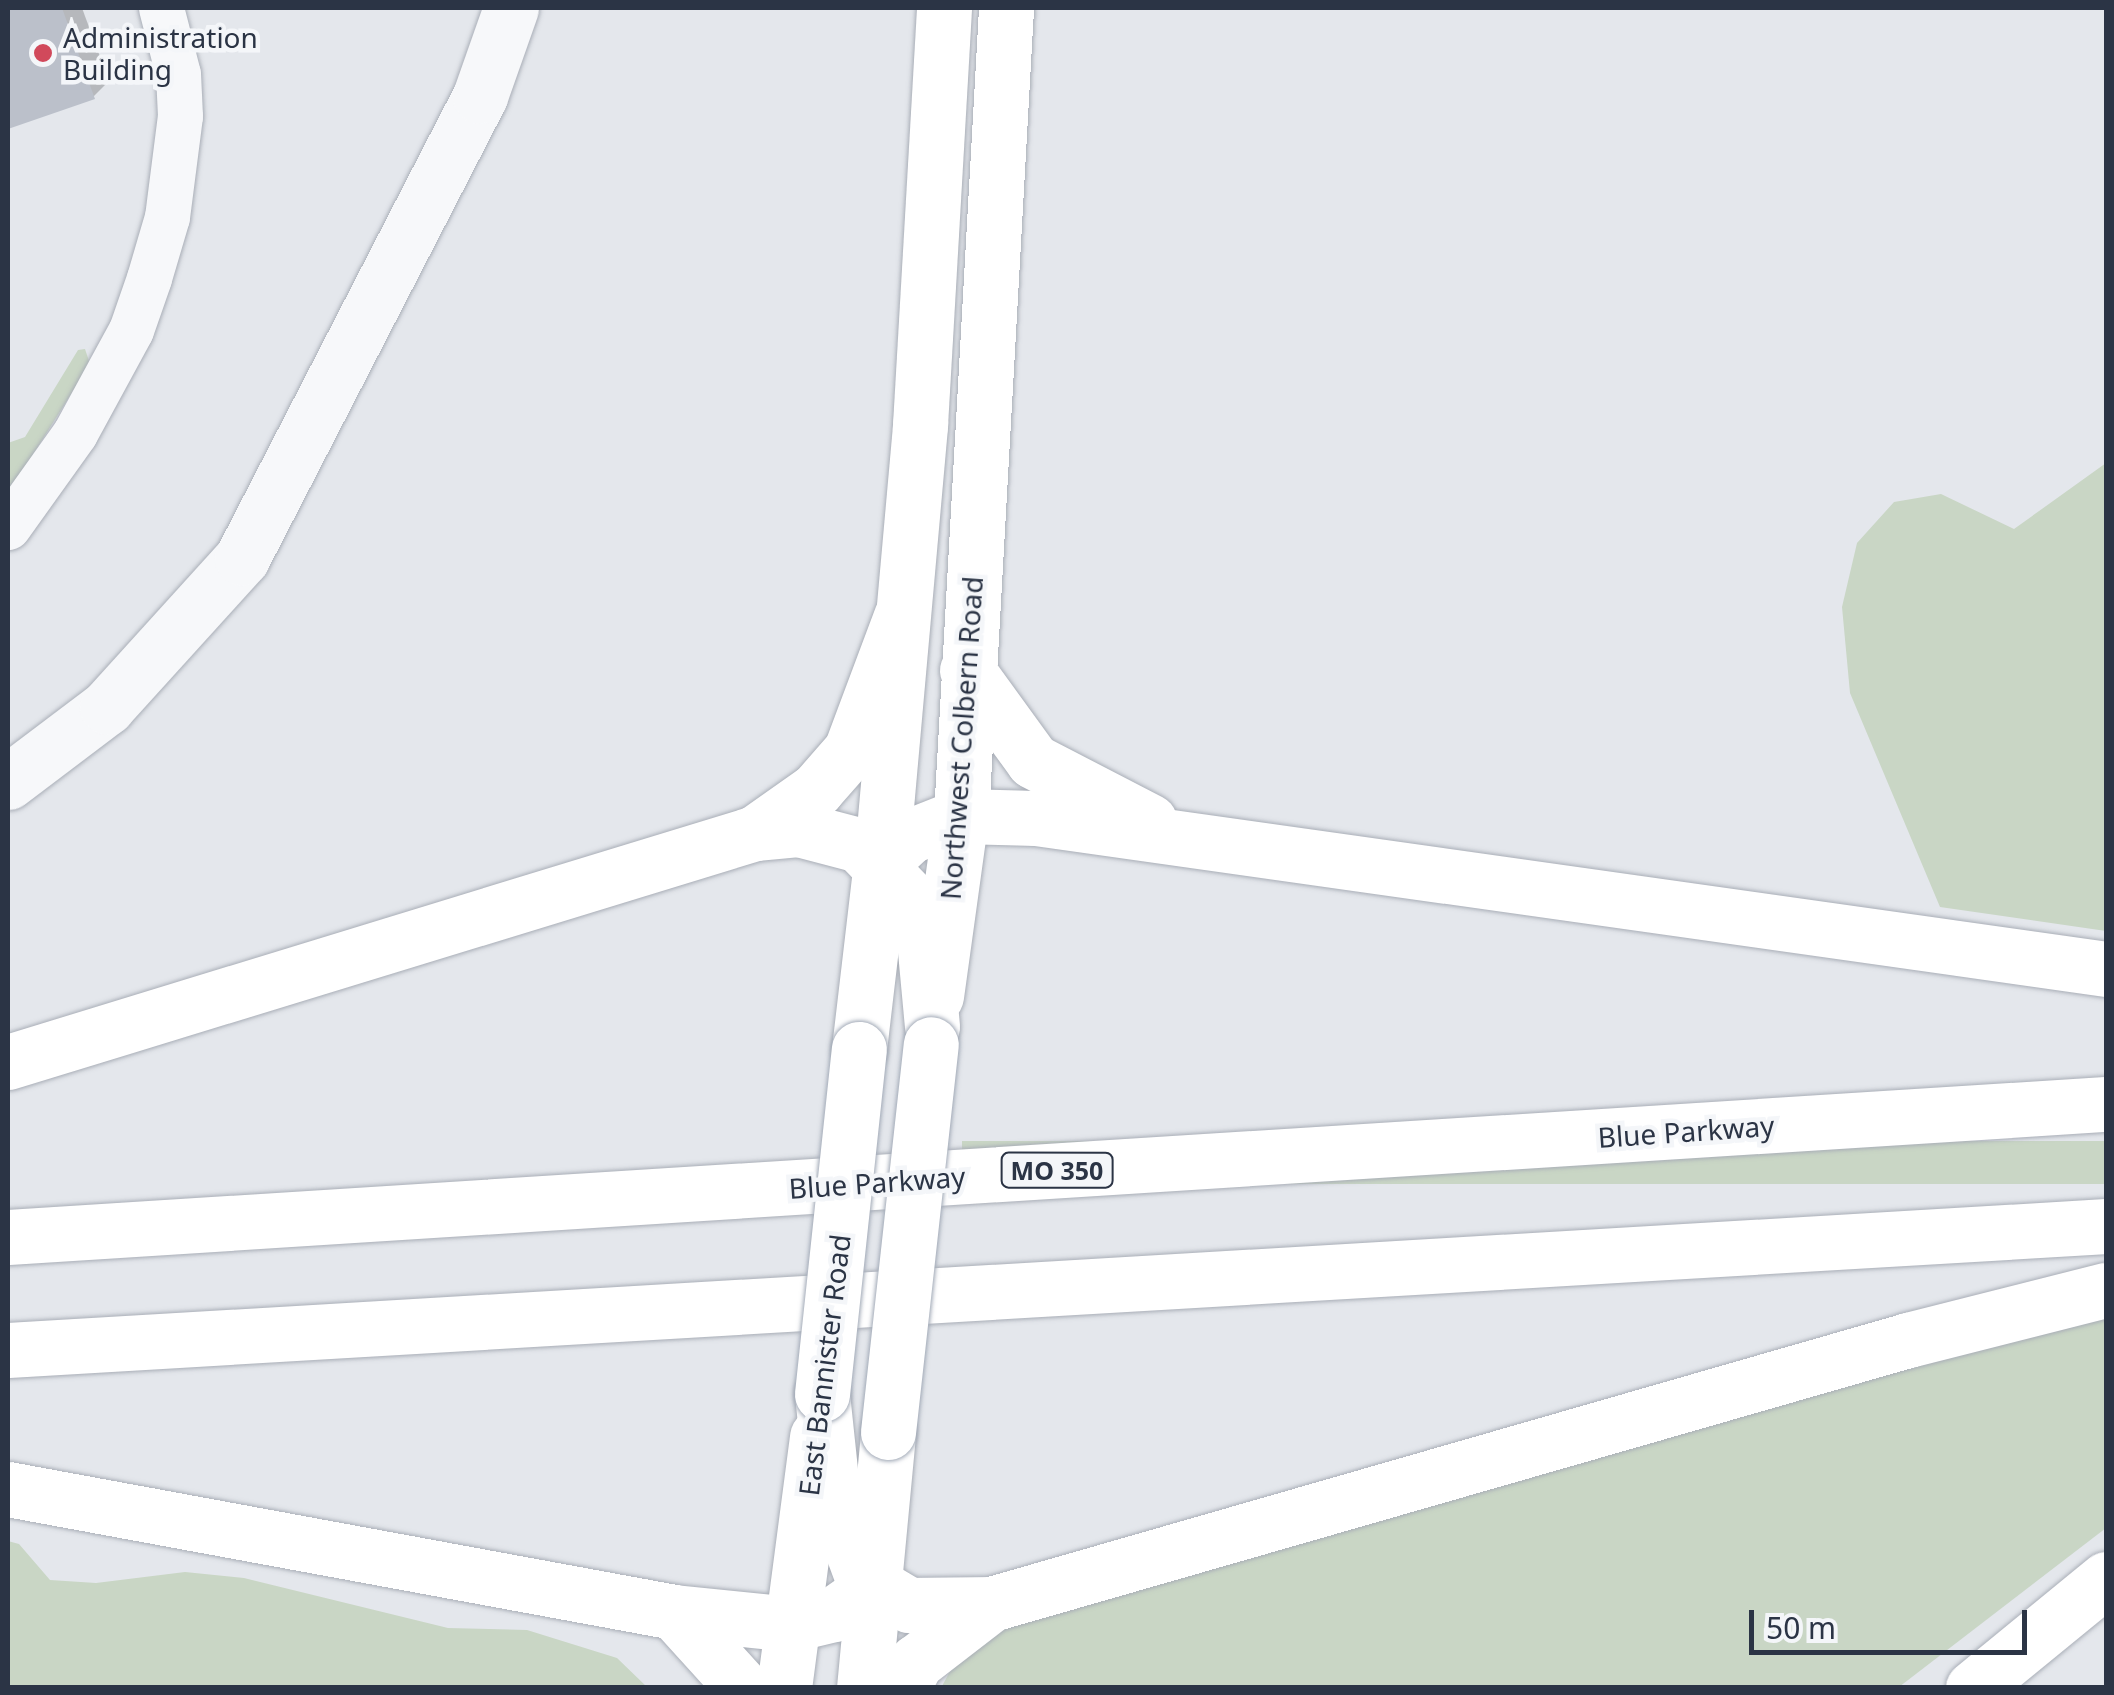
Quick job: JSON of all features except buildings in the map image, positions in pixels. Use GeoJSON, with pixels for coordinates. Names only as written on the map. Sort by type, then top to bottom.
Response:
{"type":"FeatureCollection","features":[{"type":"Feature","properties":{"kind":"main road"},"geometry":{"type":"LineString","coordinates":[[881,864],[920,425],[944,8]]}},
{"type":"Feature","properties":{"kind":"main road","name":"Northwest Colbern Road"},"geometry":{"type":"LineString","coordinates":[[875,1585],[932,1035],[961,816],[967,670],[986,436],[1006,8]]}},
{"type":"Feature","properties":{"kind":"main road"},"geometry":{"type":"LineString","coordinates":[[755,833],[816,790],[851,750],[901,616]]}},
{"type":"Feature","properties":{"kind":"main road"},"geometry":{"type":"LineString","coordinates":[[967,670],[1033,761],[1178,836]]}},
{"type":"Feature","properties":{"kind":"main road"},"geometry":{"type":"LineString","coordinates":[[881,864],[910,836],[961,816],[1178,836],[2106,969]]}},
{"type":"Feature","properties":{"kind":"main road"},"geometry":{"type":"LineString","coordinates":[[8,1062],[755,833],[837,834],[881,864],[912,900],[920,927],[932,1035]]}},
{"type":"Feature","properties":{"kind":"main road","name":"East Bannister Road"},"geometry":{"type":"LineString","coordinates":[[784,1688],[822,1394],[881,864]]}},
{"type":"Feature","properties":{"kind":"main road","name":"Blue Parkway"},"geometry":{"type":"LineString","coordinates":[[8,1236],[2106,1104]]}},
{"type":"Feature","properties":{"kind":"main road"},"geometry":{"type":"LineString","coordinates":[[8,1350],[2106,1226]]}},
{"type":"Feature","properties":{"kind":"main road"},"geometry":{"type":"LineString","coordinates":[[822,1394],[833,1498],[862,1577],[909,1605],[991,1604],[1908,1340],[2106,1290]]}},
{"type":"Feature","properties":{"kind":"main road"},"geometry":{"type":"LineString","coordinates":[[8,1488],[674,1612],[792,1624],[834,1614],[875,1585]]}},
{"type":"Feature","properties":{"kind":"main road"},"geometry":{"type":"LineString","coordinates":[[1973,1688],[2106,1579]]}},
{"type":"Feature","properties":{"kind":"main road"},"geometry":{"type":"LineString","coordinates":[[864,1688],[875,1585]]}},
{"type":"Feature","properties":{"kind":"main road"},"geometry":{"type":"LineString","coordinates":[[902,1688],[916,1662],[991,1604]]}},
{"type":"Feature","properties":{"kind":"main road"},"geometry":{"type":"LineString","coordinates":[[674,1612],[743,1688]]}},
{"type":"Feature","properties":{"kind":"street"},"geometry":{"type":"LineString","coordinates":[[8,527],[74,433],[131,330],[167,218],[180,116],[178,74],[162,8]]}},
{"type":"Feature","properties":{"kind":"street"},"geometry":{"type":"LineString","coordinates":[[8,782],[107,707],[242,558],[456,145],[511,8]]}},
{"type":"Feature","properties":{"kind":"green space"},"geometry":{"type":"Polygon","coordinates":[[[85,349],[90,364],[8,494],[8,443],[25,437],[78,350],[85,349]]]}},
{"type":"Feature","properties":{"kind":"green space"},"geometry":{"type":"Polygon","coordinates":[[[2106,463],[2106,931],[1940,907],[1850,693],[1842,607],[1857,543],[1894,502],[1941,494],[2014,529],[2106,463]]]}},
{"type":"Feature","properties":{"kind":"green space"},"geometry":{"type":"Polygon","coordinates":[[[962,1141],[2106,1141],[2106,1184],[962,1184],[962,1141]]]}},
{"type":"Feature","properties":{"kind":"green space"},"geometry":{"type":"Polygon","coordinates":[[[2106,1316],[2106,1528],[1899,1687],[941,1688],[956,1660],[1001,1625],[1825,1390],[2106,1316]]]}},
{"type":"Feature","properties":{"kind":"green space"},"geometry":{"type":"Polygon","coordinates":[[[8,1541],[19,1544],[50,1580],[96,1583],[185,1572],[244,1578],[448,1628],[527,1630],[617,1658],[647,1687],[8,1687],[8,1541]]]}},
{"type":"Feature","properties":{"kind":"place","name":"Administration Building"},"geometry":{"type":"Point","coordinates":[43,53]}}]}
